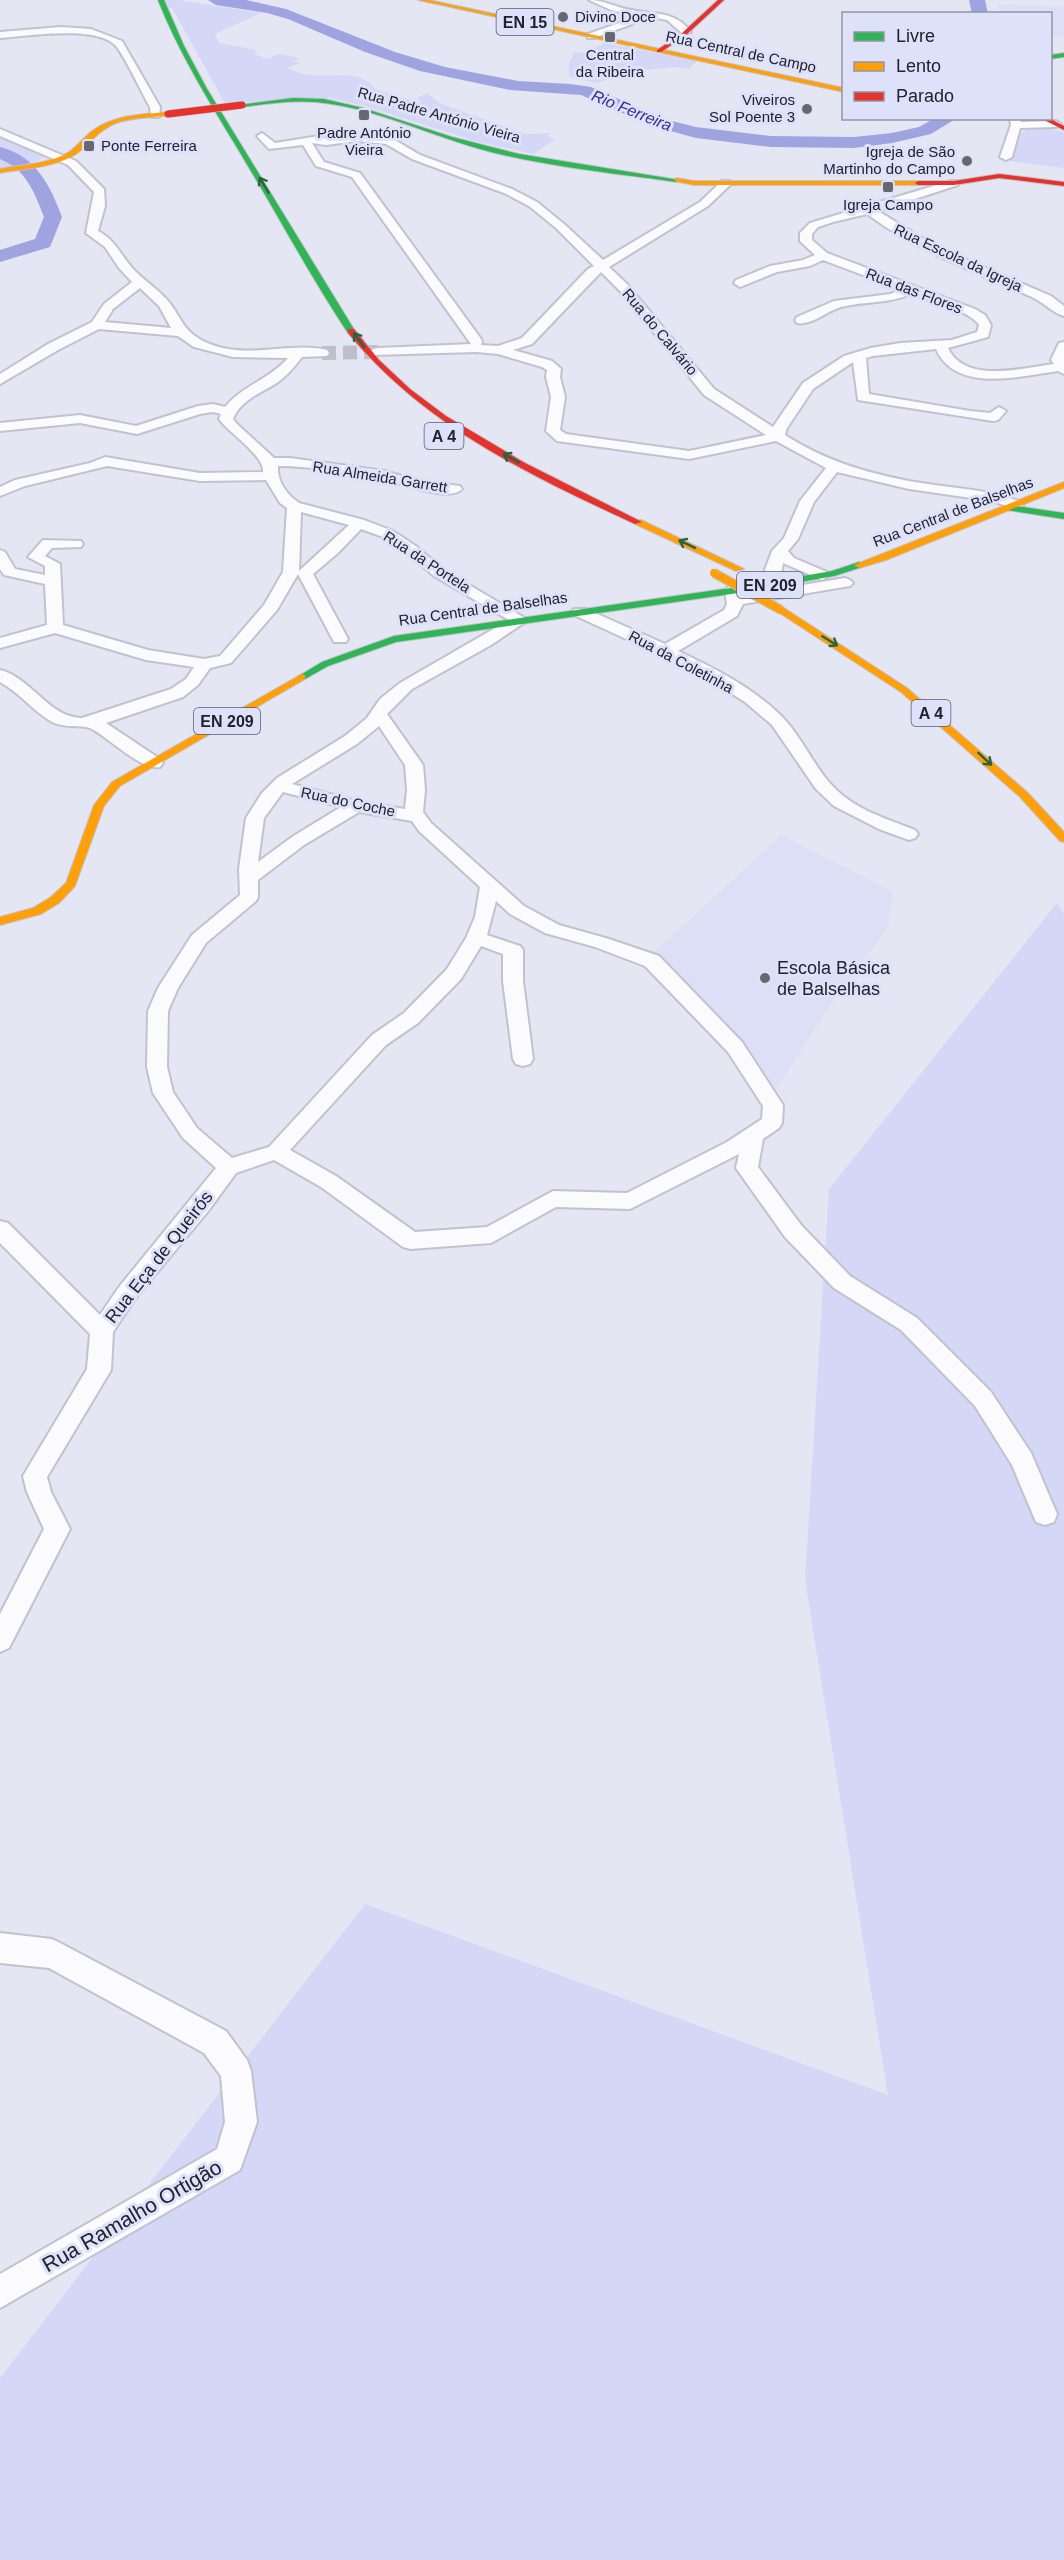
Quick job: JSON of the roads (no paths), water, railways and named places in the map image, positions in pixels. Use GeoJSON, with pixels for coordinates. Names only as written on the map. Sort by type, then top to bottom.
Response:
{"type":"FeatureCollection","features":[{"type":"Feature","properties":{"kind":"main road","name":"Rua Central de Campo"},"geometry":{"type":"LineString","coordinates":[[421,0],[659,51],[678,41],[842,90]]}},
{"type":"Feature","properties":{"kind":"main road"},"geometry":{"type":"LineString","coordinates":[[629,44],[678,41],[721,0]]}},
{"type":"Feature","properties":{"kind":"main road","name":"A 4"},"geometry":{"type":"LineString","coordinates":[[162,4],[185,58],[230,128],[335,308],[370,355],[402,386],[447,419],[518,462],[739,569],[802,605]]}},
{"type":"Feature","properties":{"kind":"main road"},"geometry":{"type":"LineString","coordinates":[[191,96],[219,139]]}},
{"type":"Feature","properties":{"kind":"main road","name":"Rua Padre António Vieira"},"geometry":{"type":"LineString","coordinates":[[0,171],[62,157],[81,147],[104,126],[136,117],[289,100],[323,101],[360,109],[468,144],[519,156],[694,183],[954,183],[999,176],[1064,184]]}},
{"type":"Feature","properties":{"kind":"main road"},"geometry":{"type":"LineString","coordinates":[[530,485],[671,553]]}},
{"type":"Feature","properties":{"kind":"main road","name":"Rua Central de Balselhas"},"geometry":{"type":"LineString","coordinates":[[3,921],[37,911],[55,900],[71,884],[99,805],[116,784],[325,664],[350,653],[394,639],[580,612],[734,596],[783,582],[834,577],[1064,485]]}},
{"type":"Feature","properties":{"kind":"main road"},"geometry":{"type":"LineString","coordinates":[[1041,495],[1044,503],[1059,514]]}},
{"type":"Feature","properties":{"kind":"main road"},"geometry":{"type":"LineString","coordinates":[[1017,504],[1059,514]]}},
{"type":"Feature","properties":{"kind":"main road"},"geometry":{"type":"LineString","coordinates":[[1017,504],[1059,514]]}},
{"type":"Feature","properties":{"kind":"main road","name":"A 4"},"geometry":{"type":"LineString","coordinates":[[708,571],[781,610],[904,690],[1024,795],[1064,839]]}},
{"type":"Feature","properties":{"kind":"street"},"geometry":{"type":"LineString","coordinates":[[594,0],[620,10],[679,21],[678,41]]}},
{"type":"Feature","properties":{"kind":"street"},"geometry":{"type":"LineString","coordinates":[[591,36],[639,20],[649,14]]}},
{"type":"Feature","properties":{"kind":"street"},"geometry":{"type":"LineString","coordinates":[[3,35],[67,30],[97,33],[109,37],[119,43],[154,106],[161,114]]}},
{"type":"Feature","properties":{"kind":"street","name":"Rua do Calvário"},"geometry":{"type":"LineString","coordinates":[[312,141],[321,137],[396,121]]}},
{"type":"Feature","properties":{"kind":"street"},"geometry":{"type":"LineString","coordinates":[[1006,157],[1016,122],[1054,123]]}},
{"type":"Feature","properties":{"kind":"street"},"geometry":{"type":"LineString","coordinates":[[0,132],[62,157],[84,173],[100,191],[99,206],[92,232],[107,238],[119,261],[164,304],[182,333]]}},
{"type":"Feature","properties":{"kind":"street","name":"Rua do Calvário"},"geometry":{"type":"LineString","coordinates":[[262,136],[273,147],[312,141],[326,142],[357,138],[389,141],[417,158],[508,191],[532,204],[560,226],[624,288],[710,392],[799,450],[834,467],[909,485],[995,497],[1017,504]]}},
{"type":"Feature","properties":{"kind":"street"},"geometry":{"type":"LineString","coordinates":[[312,141],[320,164],[356,175],[476,342]]}},
{"type":"Feature","properties":{"kind":"street"},"geometry":{"type":"LineString","coordinates":[[499,350],[527,341],[592,272],[704,204],[726,183]]}},
{"type":"Feature","properties":{"kind":"street","name":"Rua Escola da Igreja"},"geometry":{"type":"LineString","coordinates":[[869,210],[954,183]]}},
{"type":"Feature","properties":{"kind":"street"},"geometry":{"type":"LineString","coordinates":[[740,283],[774,269],[806,263],[823,256],[806,242],[806,233],[814,225],[828,219],[869,210]]}},
{"type":"Feature","properties":{"kind":"street","name":"Rua Escola da Igreja"},"geometry":{"type":"LineString","coordinates":[[869,210],[884,222],[916,240],[1047,299],[1064,312]]}},
{"type":"Feature","properties":{"kind":"street","name":"Rua das Flores"},"geometry":{"type":"LineString","coordinates":[[823,256],[970,312],[981,318],[985,325],[983,334],[969,341],[939,345]]}},
{"type":"Feature","properties":{"kind":"street"},"geometry":{"type":"LineString","coordinates":[[97,325],[108,307],[140,282]]}},
{"type":"Feature","properties":{"kind":"street"},"geometry":{"type":"LineString","coordinates":[[801,320],[838,304],[894,297],[911,289]]}},
{"type":"Feature","properties":{"kind":"street"},"geometry":{"type":"LineString","coordinates":[[0,380],[53,347],[97,325],[182,333],[228,354],[244,356],[299,352],[322,353]]}},
{"type":"Feature","properties":{"kind":"street"},"geometry":{"type":"LineString","coordinates":[[378,352],[476,348],[499,350],[547,364],[554,369],[558,397],[553,431],[557,435],[689,455],[778,436],[780,428],[808,386],[849,359],[859,356],[900,347],[939,345],[950,362],[960,369],[978,374],[1062,369],[1058,360],[1064,346]]}},
{"type":"Feature","properties":{"kind":"street"},"geometry":{"type":"LineString","coordinates":[[299,352],[280,374],[228,412],[226,419],[270,469],[285,500],[294,506],[298,573],[340,639]]}},
{"type":"Feature","properties":{"kind":"street"},"geometry":{"type":"LineString","coordinates":[[859,356],[863,397],[970,416],[993,417],[999,411]]}},
{"type":"Feature","properties":{"kind":"street"},"geometry":{"type":"LineString","coordinates":[[0,492],[20,483],[95,466],[105,461],[107,453],[137,429],[198,410],[213,408],[228,412]]}},
{"type":"Feature","properties":{"kind":"street"},"geometry":{"type":"LineString","coordinates":[[0,427],[80,418],[137,429]]}},
{"type":"Feature","properties":{"kind":"street","name":"Rua Almeida Garrett"},"geometry":{"type":"LineString","coordinates":[[105,461],[200,477],[270,469],[290,462],[386,475],[416,485],[455,489]]}},
{"type":"Feature","properties":{"kind":"street"},"geometry":{"type":"LineString","coordinates":[[783,582],[774,577],[773,570],[780,551],[791,539],[807,501],[834,467]]}},
{"type":"Feature","properties":{"kind":"street","name":"Rua da Portela"},"geometry":{"type":"LineString","coordinates":[[294,506],[358,523],[388,534],[412,550],[438,573],[520,620]]}},
{"type":"Feature","properties":{"kind":"street"},"geometry":{"type":"LineString","coordinates":[[0,643],[56,628],[146,655],[204,664],[225,660],[271,608],[298,573],[333,550],[358,523]]}},
{"type":"Feature","properties":{"kind":"street"},"geometry":{"type":"LineString","coordinates":[[56,628],[52,564],[36,557],[48,543],[75,544]]}},
{"type":"Feature","properties":{"kind":"street"},"geometry":{"type":"LineString","coordinates":[[780,551],[789,561],[834,577]]}},
{"type":"Feature","properties":{"kind":"street"},"geometry":{"type":"LineString","coordinates":[[0,555],[9,572],[53,581]]}},
{"type":"Feature","properties":{"kind":"street"},"geometry":{"type":"LineString","coordinates":[[664,652],[731,613],[734,596],[834,577]]}},
{"type":"Feature","properties":{"kind":"street","name":"Rua da Coletinha"},"geometry":{"type":"LineString","coordinates":[[580,612],[714,676],[771,715],[823,786],[838,800],[865,816],[909,834]]}},
{"type":"Feature","properties":{"kind":"street"},"geometry":{"type":"LineString","coordinates":[[490,885],[484,917],[476,938],[454,974],[411,1018],[379,1040],[276,1152],[228,1167],[190,1133],[163,1093],[157,1067],[158,1011],[168,988],[199,939],[249,897],[248,878],[255,818],[268,797],[279,786],[345,745],[374,722],[386,703],[406,686],[520,620]]}},
{"type":"Feature","properties":{"kind":"street"},"geometry":{"type":"LineString","coordinates":[[0,675],[19,686],[60,720],[75,724],[93,722],[177,693],[192,682],[204,664]]}},
{"type":"Feature","properties":{"kind":"street"},"geometry":{"type":"LineString","coordinates":[[276,1152],[294,1160],[349,1195],[411,1241],[490,1235],[553,1199],[630,1201],[734,1148],[772,1123],[773,1105],[735,1047],[652,961],[602,943],[552,929],[517,910],[425,827],[414,812],[416,790],[414,765],[379,714]]}},
{"type":"Feature","properties":{"kind":"street"},"geometry":{"type":"LineString","coordinates":[[93,722],[154,763]]}},
{"type":"Feature","properties":{"kind":"street","name":"Rua do Coche"},"geometry":{"type":"LineString","coordinates":[[279,786],[356,806],[418,817]]}},
{"type":"Feature","properties":{"kind":"street"},"geometry":{"type":"LineString","coordinates":[[248,878],[298,841],[356,806]]}},
{"type":"Feature","properties":{"kind":"street"},"geometry":{"type":"LineString","coordinates":[[476,938],[513,950],[513,981],[523,1059]]}},
{"type":"Feature","properties":{"kind":"street"},"geometry":{"type":"LineString","coordinates":[[753,1135],[747,1168],[793,1231],[842,1282],[909,1324],[983,1399],[1022,1460],[1044,1514]]}},
{"type":"Feature","properties":{"kind":"street","name":"Rua Eça de Queirós"},"geometry":{"type":"LineString","coordinates":[[0,1640],[57,1529],[39,1492],[35,1476],[99,1370],[102,1331],[127,1293],[201,1204],[228,1167]]}},
{"type":"Feature","properties":{"kind":"street"},"geometry":{"type":"LineString","coordinates":[[0,1229],[102,1331]]}},
{"type":"Feature","properties":{"kind":"street","name":"Rua Ramalho Ortigão"},"geometry":{"type":"LineString","coordinates":[[0,1948],[52,1954],[215,2042],[237,2070],[241,2122],[229,2159],[0,2292]]}},
{"type":"Feature","properties":{"kind":"waterway","name":"Rio Ferreira"},"geometry":{"type":"LineString","coordinates":[[216,0],[281,12],[425,67],[518,86],[585,91],[658,123],[731,138],[771,142],[854,142],[892,138],[925,130],[945,120]]}},
{"type":"Feature","properties":{"kind":"waterway","name":"Rio Ferreira"},"geometry":{"type":"LineString","coordinates":[[977,0],[980,12]]}},
{"type":"Feature","properties":{"kind":"waterway","name":"Rio Ferreira"},"geometry":{"type":"LineString","coordinates":[[0,152],[22,163],[35,177],[53,217],[43,243],[0,256]]}},
{"type":"Feature","properties":{"kind":"tunnel"},"geometry":{"type":"LineString","coordinates":[[322,353],[378,352]]}},
{"type":"Feature","properties":{"kind":"place","name":"Divino Doce"},"geometry":{"type":"Point","coordinates":[563,17]}},
{"type":"Feature","properties":{"kind":"place","name":"Central da Ribeira"},"geometry":{"type":"Point","coordinates":[610,37]}},
{"type":"Feature","properties":{"kind":"place","name":"Viveiros Sol Poente 3"},"geometry":{"type":"Point","coordinates":[807,109]}},
{"type":"Feature","properties":{"kind":"place","name":"Padre António Vieira"},"geometry":{"type":"Point","coordinates":[364,115]}},
{"type":"Feature","properties":{"kind":"place","name":"Ponte Ferreira"},"geometry":{"type":"Point","coordinates":[89,146]}},
{"type":"Feature","properties":{"kind":"place","name":"Igreja de São Martinho do Campo"},"geometry":{"type":"Point","coordinates":[967,161]}},
{"type":"Feature","properties":{"kind":"place","name":"Igreja Campo"},"geometry":{"type":"Point","coordinates":[888,187]}},
{"type":"Feature","properties":{"kind":"place","name":"Escola Básica de Balselhas"},"geometry":{"type":"Point","coordinates":[765,978]}}]}
